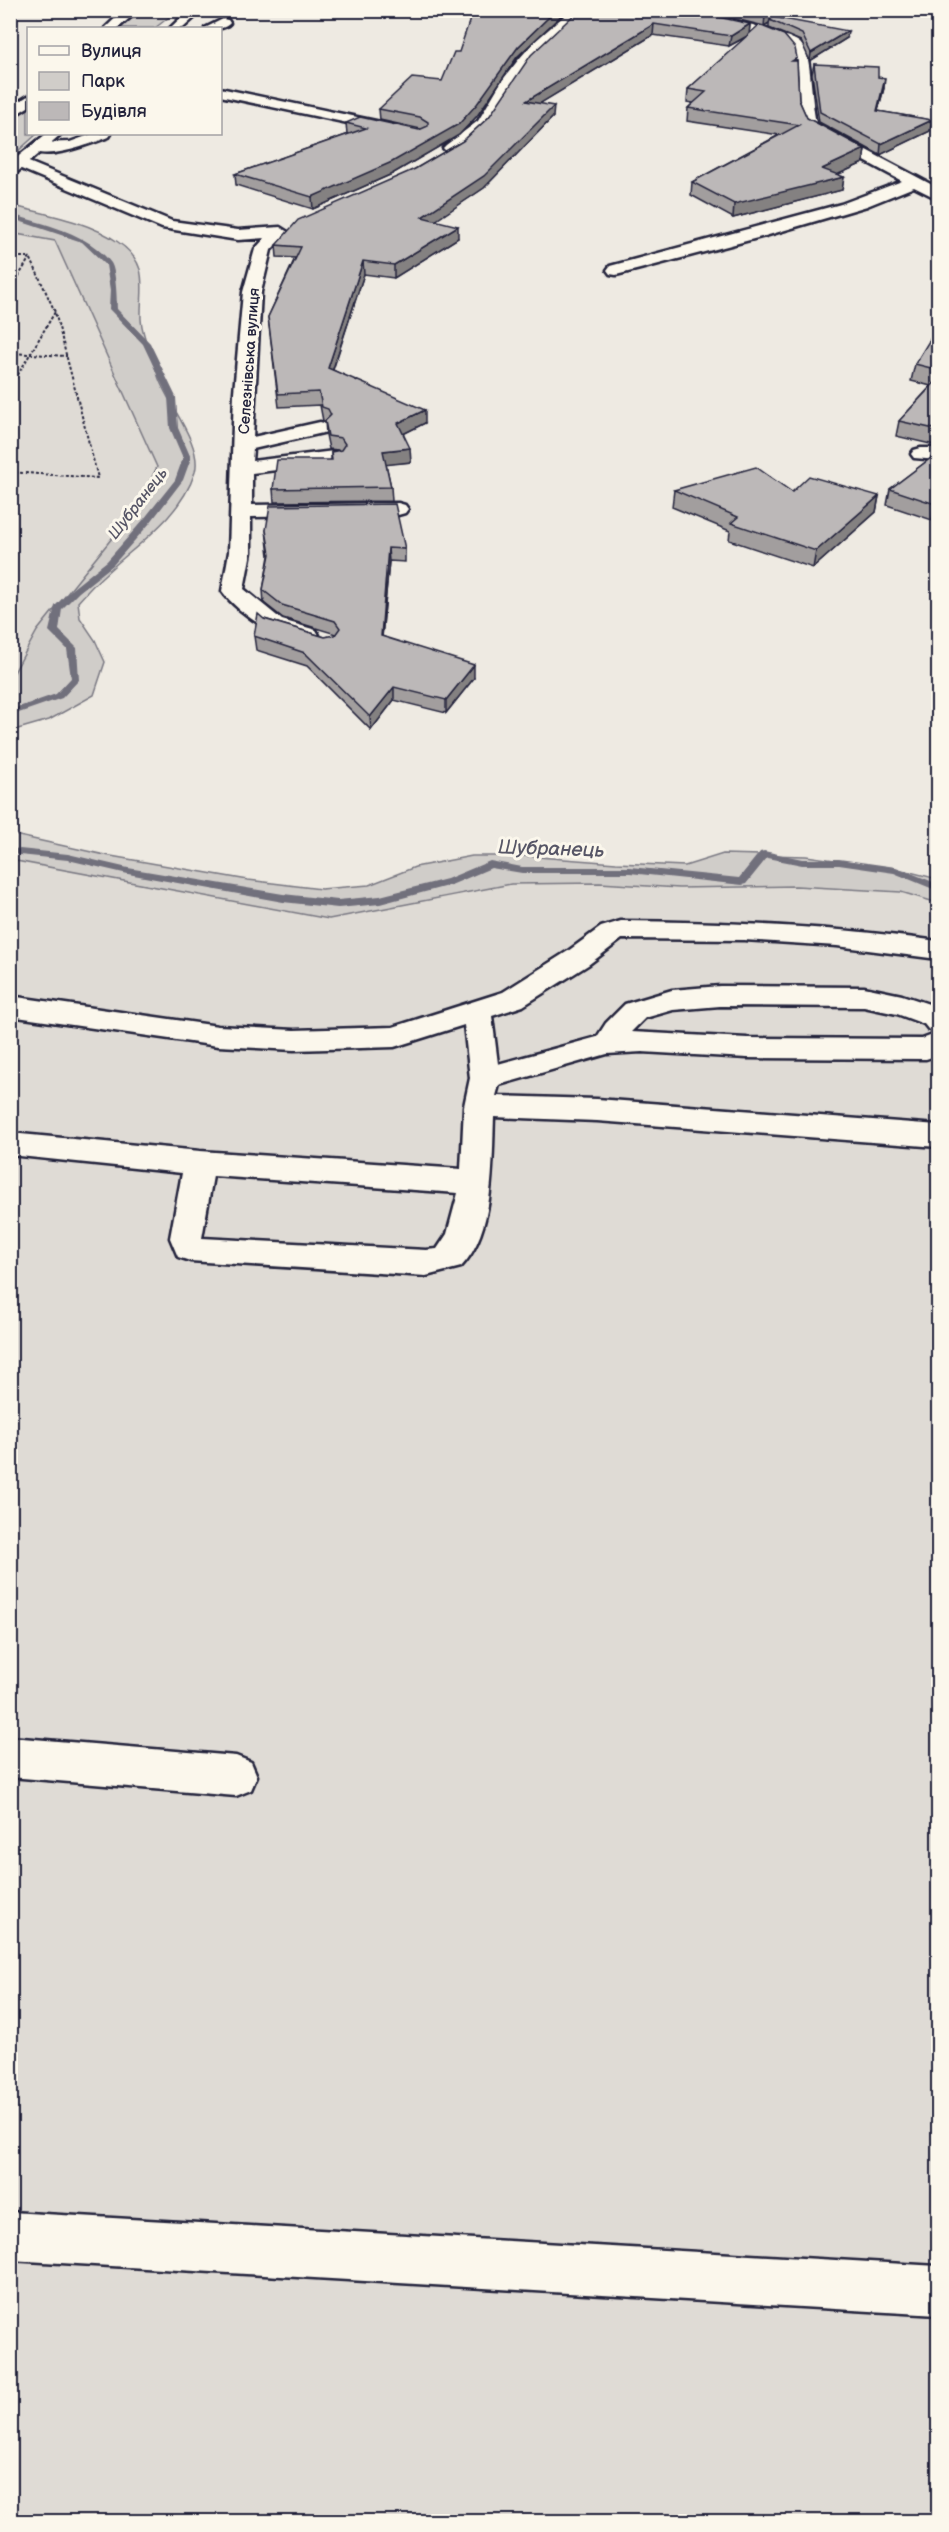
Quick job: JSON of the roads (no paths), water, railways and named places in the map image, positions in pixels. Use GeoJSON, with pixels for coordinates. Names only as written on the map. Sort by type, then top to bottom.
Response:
{"type":"FeatureCollection","features":[{"type":"Feature","properties":{"kind":"street"},"geometry":{"type":"LineString","coordinates":[[112,27],[133,10]]}},
{"type":"Feature","properties":{"kind":"street"},"geometry":{"type":"LineString","coordinates":[[177,27],[197,10]]}},
{"type":"Feature","properties":{"kind":"street"},"geometry":{"type":"LineString","coordinates":[[438,156],[465,140],[483,124],[508,82],[524,62],[539,45],[579,10]]}},
{"type":"Feature","properties":{"kind":"street"},"geometry":{"type":"LineString","coordinates":[[666,10],[753,30],[787,41],[796,47],[801,57],[807,95],[807,121],[812,127],[939,194]]}},
{"type":"Feature","properties":{"kind":"street"},"geometry":{"type":"LineString","coordinates":[[222,92],[409,132]]}},
{"type":"Feature","properties":{"kind":"street"},"geometry":{"type":"LineString","coordinates":[[10,114],[27,101]]}},
{"type":"Feature","properties":{"kind":"street"},"geometry":{"type":"LineString","coordinates":[[13,165],[53,135]]}},
{"type":"Feature","properties":{"kind":"street"},"geometry":{"type":"LineString","coordinates":[[37,148],[72,146],[101,135]]}},
{"type":"Feature","properties":{"kind":"street","name":"Селезнівська вулиця"},"geometry":{"type":"LineString","coordinates":[[13,165],[168,225],[238,235],[286,230],[263,249],[252,292],[244,392],[240,552],[233,591],[274,625],[327,641]]}},
{"type":"Feature","properties":{"kind":"street"},"geometry":{"type":"LineString","coordinates":[[616,270],[687,254],[822,214],[901,189],[914,181]]}},
{"type":"Feature","properties":{"kind":"street"},"geometry":{"type":"LineString","coordinates":[[242,445],[320,428]]}},
{"type":"Feature","properties":{"kind":"street"},"geometry":{"type":"LineString","coordinates":[[242,468],[334,457]]}},
{"type":"Feature","properties":{"kind":"street"},"geometry":{"type":"LineString","coordinates":[[241,511],[398,509]]}},
{"type":"Feature","properties":{"kind":"street"},"geometry":{"type":"LineString","coordinates":[[10,1006],[218,1036],[294,1040],[394,1037],[513,999],[578,958],[611,933],[621,930],[744,931],[837,937],[939,950]]}},
{"type":"Feature","properties":{"kind":"street"},"geometry":{"type":"LineString","coordinates":[[607,1044],[616,1030],[635,1011],[672,1000],[720,996],[864,997],[902,1005],[936,1017],[939,1022]]}},
{"type":"Feature","properties":{"kind":"street"},"geometry":{"type":"LineString","coordinates":[[200,1162],[186,1238],[190,1248],[426,1263],[442,1261],[456,1250],[461,1239],[476,1182],[482,1092],[477,1010]]}},
{"type":"Feature","properties":{"kind":"street"},"geometry":{"type":"LineString","coordinates":[[482,1092],[607,1044],[642,1042],[747,1048],[926,1049],[939,1043]]}},
{"type":"Feature","properties":{"kind":"street"},"geometry":{"type":"LineString","coordinates":[[482,1092],[609,1111],[939,1136]]}},
{"type":"Feature","properties":{"kind":"street"},"geometry":{"type":"LineString","coordinates":[[10,1143],[200,1162],[476,1182]]}},
{"type":"Feature","properties":{"kind":"street"},"geometry":{"type":"LineString","coordinates":[[10,1757],[236,1776]]}},
{"type":"Feature","properties":{"kind":"street"},"geometry":{"type":"LineString","coordinates":[[10,2236],[939,2291]]}},
{"type":"Feature","properties":{"kind":"waterway","name":"Шубранець"},"geometry":{"type":"LineString","coordinates":[[10,216],[84,241],[109,265],[114,290],[113,309],[146,343],[172,397],[174,428],[187,458],[179,480],[147,521],[110,563],[76,590],[58,608],[54,631],[72,648],[76,678],[59,696],[10,713]]}},
{"type":"Feature","properties":{"kind":"waterway","name":"Шубранець"},"geometry":{"type":"LineString","coordinates":[[10,851],[68,857],[128,871],[283,898],[338,904],[380,900],[451,882],[490,864],[522,870],[630,870],[742,882],[764,854],[802,862],[839,862],[896,870],[938,888]]}}]}
